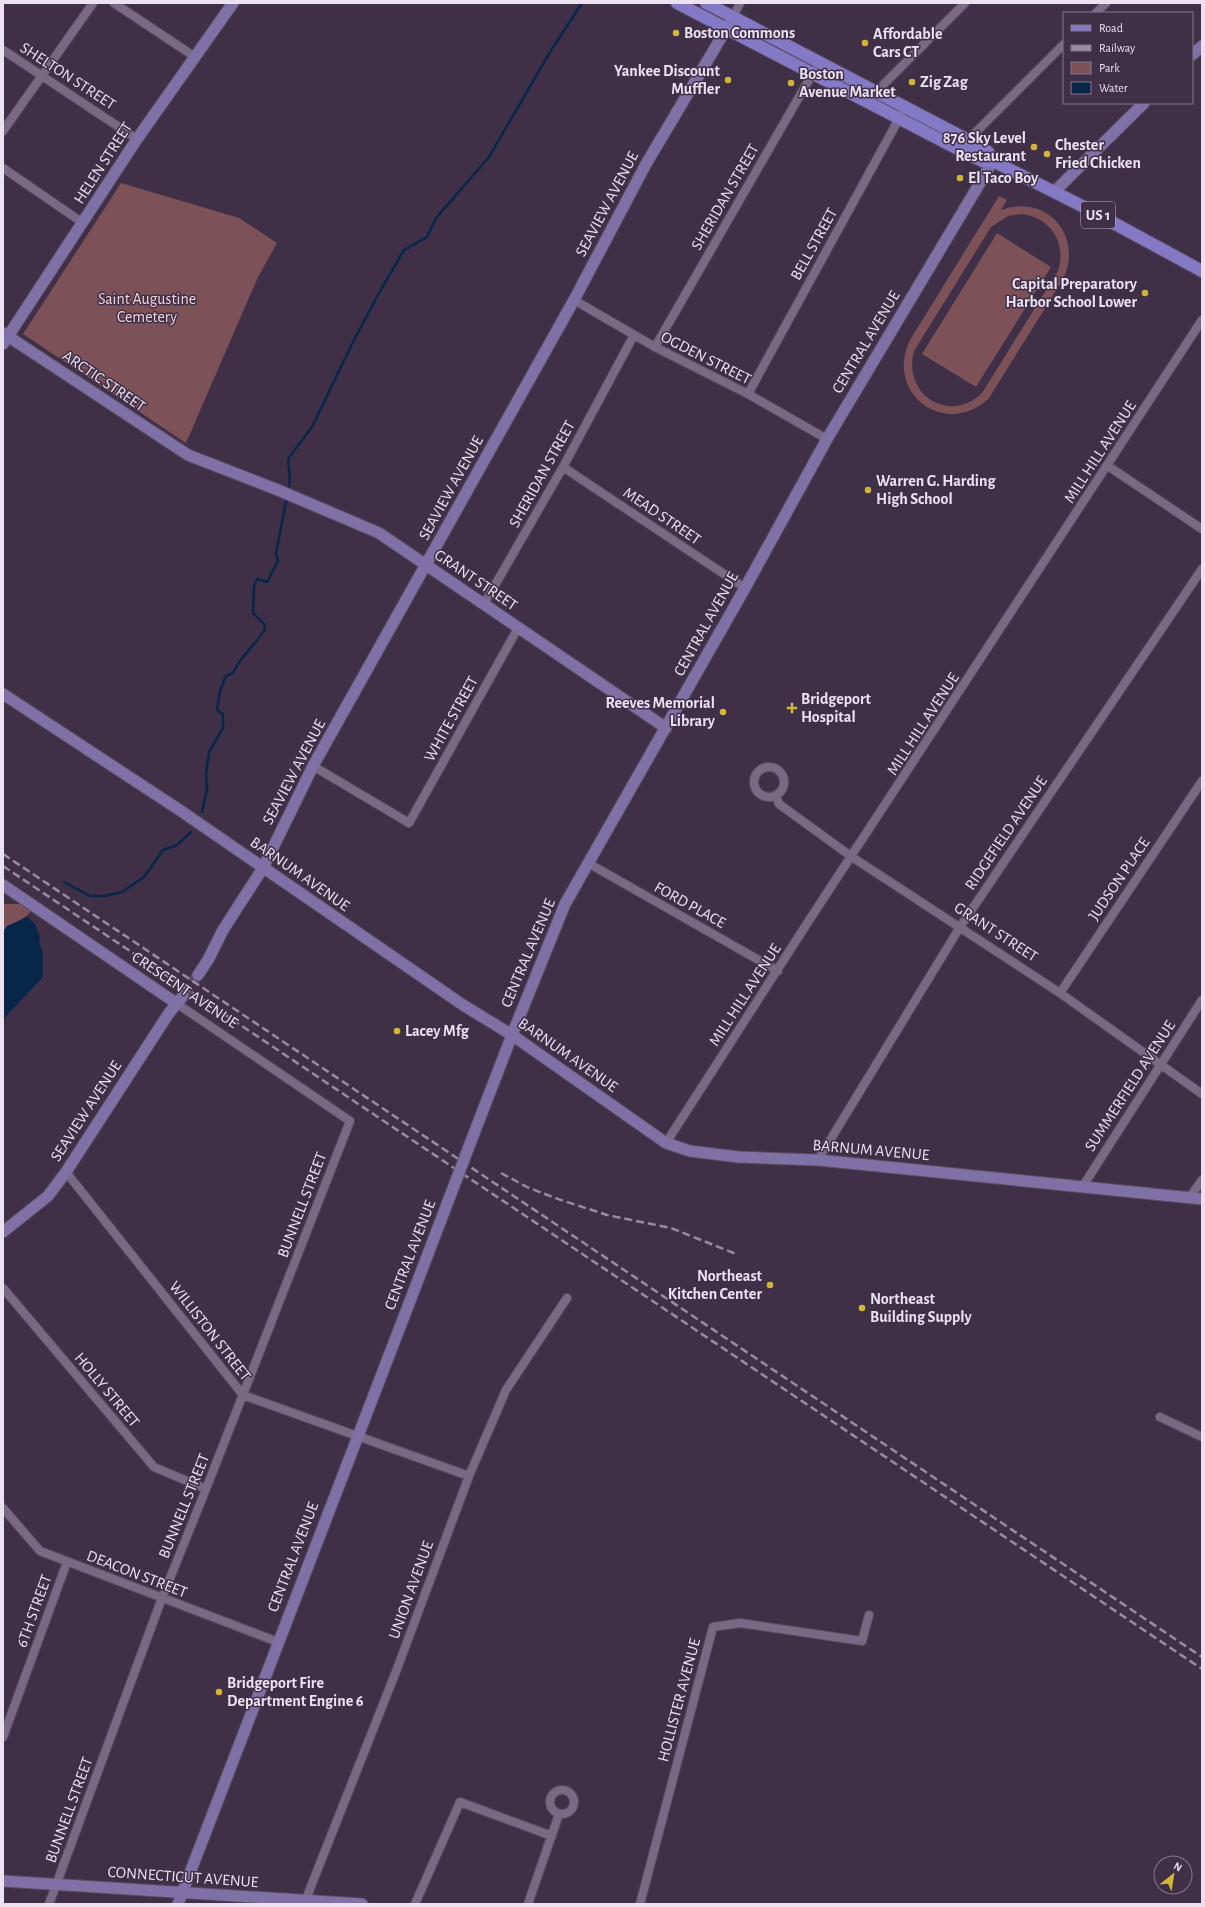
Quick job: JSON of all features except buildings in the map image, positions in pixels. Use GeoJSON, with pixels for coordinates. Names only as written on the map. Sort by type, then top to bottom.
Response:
{"type":"FeatureCollection","features":[{"type":"Feature","properties":{"kind":"main road","name":"HELEN STREET"},"geometry":{"type":"LineString","coordinates":[[5,338],[83,223],[137,139],[234,3]]}},
{"type":"Feature","properties":{"kind":"main road","name":"US 1"},"geometry":{"type":"LineString","coordinates":[[677,3],[960,150],[982,161],[993,161],[1055,192],[1202,271]]}},
{"type":"Feature","properties":{"kind":"main road","name":"US 1"},"geometry":{"type":"LineString","coordinates":[[706,3],[968,140],[988,152],[993,161]]}},
{"type":"Feature","properties":{"kind":"main road","name":"SEAVIEW AVENUE"},"geometry":{"type":"LineString","coordinates":[[198,975],[208,960],[211,951],[223,930],[263,868],[313,766],[574,300],[646,164],[733,17]]}},
{"type":"Feature","properties":{"kind":"main road"},"geometry":{"type":"LineString","coordinates":[[772,53],[779,41]]}},
{"type":"Feature","properties":{"kind":"main road"},"geometry":{"type":"LineString","coordinates":[[1193,55],[1202,46]]}},
{"type":"Feature","properties":{"kind":"main road"},"geometry":{"type":"LineString","coordinates":[[1055,192],[1143,104]]}},
{"type":"Feature","properties":{"kind":"main road","name":"CENTRAL AVENUE"},"geometry":{"type":"LineString","coordinates":[[178,1904],[356,1437],[512,1035],[565,904],[745,588],[827,439],[993,161]]}},
{"type":"Feature","properties":{"kind":"main road","name":"ARCTIC STREET"},"geometry":{"type":"LineString","coordinates":[[5,338],[188,455]]}},
{"type":"Feature","properties":{"kind":"main road","name":"GRANT STREET"},"geometry":{"type":"LineString","coordinates":[[188,455],[296,497],[379,533],[666,728]]}},
{"type":"Feature","properties":{"kind":"main road","name":"BARNUM AVENUE"},"geometry":{"type":"LineString","coordinates":[[3,694],[181,812],[463,1005],[512,1035],[666,1143],[690,1152],[738,1157],[818,1160],[1202,1199]]}},
{"type":"Feature","properties":{"kind":"main road","name":"CRESCENT AVENUE"},"geometry":{"type":"LineString","coordinates":[[3,885],[180,999]]}},
{"type":"Feature","properties":{"kind":"main road"},"geometry":{"type":"LineString","coordinates":[[3,896],[21,897]]}},
{"type":"Feature","properties":{"kind":"main road","name":"SEAVIEW AVENUE"},"geometry":{"type":"LineString","coordinates":[[3,1232],[48,1196],[66,1172],[180,999]]}},
{"type":"Feature","properties":{"kind":"main road","name":"CONNECTICUT AVENUE"},"geometry":{"type":"LineString","coordinates":[[3,1881],[305,1902],[362,1904]]}},
{"type":"Feature","properties":{"kind":"street"},"geometry":{"type":"LineString","coordinates":[[3,131],[93,3]]}},
{"type":"Feature","properties":{"kind":"street"},"geometry":{"type":"LineString","coordinates":[[114,3],[195,57]]}},
{"type":"Feature","properties":{"kind":"street"},"geometry":{"type":"LineString","coordinates":[[733,17],[740,3]]}},
{"type":"Feature","properties":{"kind":"street"},"geometry":{"type":"LineString","coordinates":[[868,103],[875,91],[965,3]]}},
{"type":"Feature","properties":{"kind":"street"},"geometry":{"type":"LineString","coordinates":[[1097,12],[1106,3]]}},
{"type":"Feature","properties":{"kind":"street"},"geometry":{"type":"LineString","coordinates":[[960,150],[968,140],[1063,45]]}},
{"type":"Feature","properties":{"kind":"street","name":"SHELTON STREET"},"geometry":{"type":"LineString","coordinates":[[3,50],[137,139]]}},
{"type":"Feature","properties":{"kind":"street","name":"SHERIDAN STREET"},"geometry":{"type":"LineString","coordinates":[[655,347],[820,62]]}},
{"type":"Feature","properties":{"kind":"street","name":"BELL STREET"},"geometry":{"type":"LineString","coordinates":[[748,394],[905,107]]}},
{"type":"Feature","properties":{"kind":"street"},"geometry":{"type":"LineString","coordinates":[[3,168],[83,223]]}},
{"type":"Feature","properties":{"kind":"street","name":"OGDEN STREET"},"geometry":{"type":"LineString","coordinates":[[574,300],[655,347],[748,394],[827,439]]}},
{"type":"Feature","properties":{"kind":"street","name":"MILL HILL AVENUE"},"geometry":{"type":"LineString","coordinates":[[666,1143],[778,971],[808,922],[1108,466],[1202,320]]}},
{"type":"Feature","properties":{"kind":"street","name":"SHERIDAN STREET"},"geometry":{"type":"LineString","coordinates":[[484,604],[563,467],[634,335]]}},
{"type":"Feature","properties":{"kind":"street"},"geometry":{"type":"LineString","coordinates":[[1108,466],[1202,529]]}},
{"type":"Feature","properties":{"kind":"street","name":"MEAD STREET"},"geometry":{"type":"LineString","coordinates":[[563,467],[745,588]]}},
{"type":"Feature","properties":{"kind":"street","name":"RIDGEFIELD AVENUE"},"geometry":{"type":"LineString","coordinates":[[818,1160],[960,927],[1202,569]]}},
{"type":"Feature","properties":{"kind":"street","name":"WHITE STREET"},"geometry":{"type":"LineString","coordinates":[[313,766],[409,823],[518,628]]}},
{"type":"Feature","properties":{"kind":"street","name":"JUDSON PLACE"},"geometry":{"type":"LineString","coordinates":[[1060,993],[1202,780]]}},
{"type":"Feature","properties":{"kind":"street","name":"GRANT STREET"},"geometry":{"type":"LineString","coordinates":[[776,796],[779,804],[852,857],[1060,993],[1202,1094]]}},
{"type":"Feature","properties":{"kind":"street","name":"FORD PLACE"},"geometry":{"type":"LineString","coordinates":[[588,863],[778,971]]}},
{"type":"Feature","properties":{"kind":"street","name":"CRESCENT AVENUE"},"geometry":{"type":"LineString","coordinates":[[180,999],[350,1121]]}},
{"type":"Feature","properties":{"kind":"street","name":"SUMMERFIELD AVENUE"},"geometry":{"type":"LineString","coordinates":[[1083,1186],[1202,1000]]}},
{"type":"Feature","properties":{"kind":"street","name":"BUNNELL STREET"},"geometry":{"type":"LineString","coordinates":[[49,1904],[162,1598],[350,1121]]}},
{"type":"Feature","properties":{"kind":"street","name":"WILLISTON STREET"},"geometry":{"type":"LineString","coordinates":[[66,1172],[243,1395],[356,1437],[469,1476]]}},
{"type":"Feature","properties":{"kind":"street"},"geometry":{"type":"LineString","coordinates":[[1190,1198],[1202,1180]]}},
{"type":"Feature","properties":{"kind":"street","name":"HOLLY STREET"},"geometry":{"type":"LineString","coordinates":[[3,1288],[154,1467],[206,1489]]}},
{"type":"Feature","properties":{"kind":"street","name":"UNION AVENUE"},"geometry":{"type":"LineString","coordinates":[[305,1902],[397,1669],[469,1476],[506,1390],[567,1298]]}},
{"type":"Feature","properties":{"kind":"street"},"geometry":{"type":"LineString","coordinates":[[1160,1417],[1202,1437]]}},
{"type":"Feature","properties":{"kind":"street","name":"DEACON STREET"},"geometry":{"type":"LineString","coordinates":[[3,1508],[40,1551],[278,1642]]}},
{"type":"Feature","properties":{"kind":"street","name":"6TH STREET"},"geometry":{"type":"LineString","coordinates":[[3,1738],[67,1562]]}},
{"type":"Feature","properties":{"kind":"street","name":"HOLLISTER AVENUE"},"geometry":{"type":"LineString","coordinates":[[640,1904],[713,1627],[740,1623],[862,1641],[869,1616]]}},
{"type":"Feature","properties":{"kind":"street"},"geometry":{"type":"LineString","coordinates":[[415,1904],[460,1802],[552,1836]]}},
{"type":"Feature","properties":{"kind":"street"},"geometry":{"type":"LineString","coordinates":[[528,1904],[559,1814]]}},
{"type":"Feature","properties":{"kind":"green space","name":"Saint Augustine Cemetery"},"geometry":{"type":"Polygon","coordinates":[[[121,183],[239,218],[277,243],[258,277],[186,443],[23,334],[121,183]]]}},
{"type":"Feature","properties":{"kind":"green space"},"geometry":{"type":"Polygon","coordinates":[[[999,196],[1007,200],[1001,210],[1018,206],[1034,208],[1047,214],[1058,223],[1065,235],[1069,249],[1068,265],[1062,281],[989,398],[972,409],[955,414],[938,412],[924,405],[912,393],[905,378],[904,360],[910,340],[999,196]],[[1022,214],[1008,216],[991,227],[914,351],[912,366],[915,380],[922,392],[931,400],[943,405],[956,406],[969,402],[982,393],[1058,271],[1060,251],[1058,242],[1049,226],[1032,216],[1022,214]]]}},
{"type":"Feature","properties":{"kind":"green space"},"geometry":{"type":"Polygon","coordinates":[[[997,233],[1051,267],[976,387],[922,354],[997,233]]]}},
{"type":"Feature","properties":{"kind":"green space"},"geometry":{"type":"Polygon","coordinates":[[[3,904],[21,904],[31,911],[3,932],[3,904]]]}},
{"type":"Feature","properties":{"kind":"water"},"geometry":{"type":"Polygon","coordinates":[[[27,917],[35,924],[40,937],[39,942],[43,953],[43,977],[6,1016],[3,1022],[3,932],[7,926],[27,917]]]}},
{"type":"Feature","properties":{"kind":"waterway"},"geometry":{"type":"LineString","coordinates":[[288,490],[290,481],[288,459],[312,427],[353,342],[404,250],[427,237],[436,218],[489,157],[550,52],[582,3]]}},
{"type":"Feature","properties":{"kind":"waterway"},"geometry":{"type":"LineString","coordinates":[[202,812],[207,789],[206,774],[209,752],[223,728],[223,714],[217,710],[220,691],[226,676],[233,673],[240,661],[265,629],[264,624],[253,613],[254,586],[257,579],[267,582],[278,561],[276,553],[287,497]]}},
{"type":"Feature","properties":{"kind":"waterway"},"geometry":{"type":"LineString","coordinates":[[64,882],[90,896],[104,896],[122,892],[144,877],[163,850],[177,845],[191,832]]}},
{"type":"Feature","properties":{"kind":"tunnel"},"geometry":{"type":"LineString","coordinates":[[183,996],[198,975]]}},
{"type":"Feature","properties":{"kind":"railway"},"geometry":{"type":"LineString","coordinates":[[3,854],[1202,1657]]}},
{"type":"Feature","properties":{"kind":"railway"},"geometry":{"type":"LineString","coordinates":[[3,866],[1202,1669]]}},
{"type":"Feature","properties":{"kind":"railway"},"geometry":{"type":"LineString","coordinates":[[501,1173],[527,1187],[555,1198],[607,1215],[671,1228],[736,1254]]}},
{"type":"Feature","properties":{"kind":"place","name":"Boston Commons"},"geometry":{"type":"Point","coordinates":[676,33]}},
{"type":"Feature","properties":{"kind":"place","name":"Affordable Cars CT"},"geometry":{"type":"Point","coordinates":[865,43]}},
{"type":"Feature","properties":{"kind":"place","name":"Yankee Discount Muffler"},"geometry":{"type":"Point","coordinates":[728,80]}},
{"type":"Feature","properties":{"kind":"place","name":"Zig Zag"},"geometry":{"type":"Point","coordinates":[912,82]}},
{"type":"Feature","properties":{"kind":"place","name":"Boston Avenue Market"},"geometry":{"type":"Point","coordinates":[791,83]}},
{"type":"Feature","properties":{"kind":"place","name":"876 Sky Level Restaurant"},"geometry":{"type":"Point","coordinates":[1034,147]}},
{"type":"Feature","properties":{"kind":"place","name":"Chester Fried Chicken"},"geometry":{"type":"Point","coordinates":[1047,154]}},
{"type":"Feature","properties":{"kind":"place","name":"El Taco Boy"},"geometry":{"type":"Point","coordinates":[960,178]}},
{"type":"Feature","properties":{"kind":"place","name":"Capital Preparatory Harbor School Lower"},"geometry":{"type":"Point","coordinates":[1145,293]}},
{"type":"Feature","properties":{"kind":"place","name":"Warren G. Harding High School"},"geometry":{"type":"Point","coordinates":[868,490]}},
{"type":"Feature","properties":{"kind":"place","name":"Bridgeport Hospital"},"geometry":{"type":"Point","coordinates":[792,708]}},
{"type":"Feature","properties":{"kind":"place","name":"Reeves Memorial Library"},"geometry":{"type":"Point","coordinates":[723,712]}},
{"type":"Feature","properties":{"kind":"place","name":"Lacey Mfg"},"geometry":{"type":"Point","coordinates":[397,1031]}},
{"type":"Feature","properties":{"kind":"place","name":"Northeast Kitchen Center"},"geometry":{"type":"Point","coordinates":[770,1285]}},
{"type":"Feature","properties":{"kind":"place","name":"Northeast Building Supply"},"geometry":{"type":"Point","coordinates":[862,1308]}},
{"type":"Feature","properties":{"kind":"place","name":"Bridgeport Fire Department Engine 6"},"geometry":{"type":"Point","coordinates":[219,1692]}}]}
